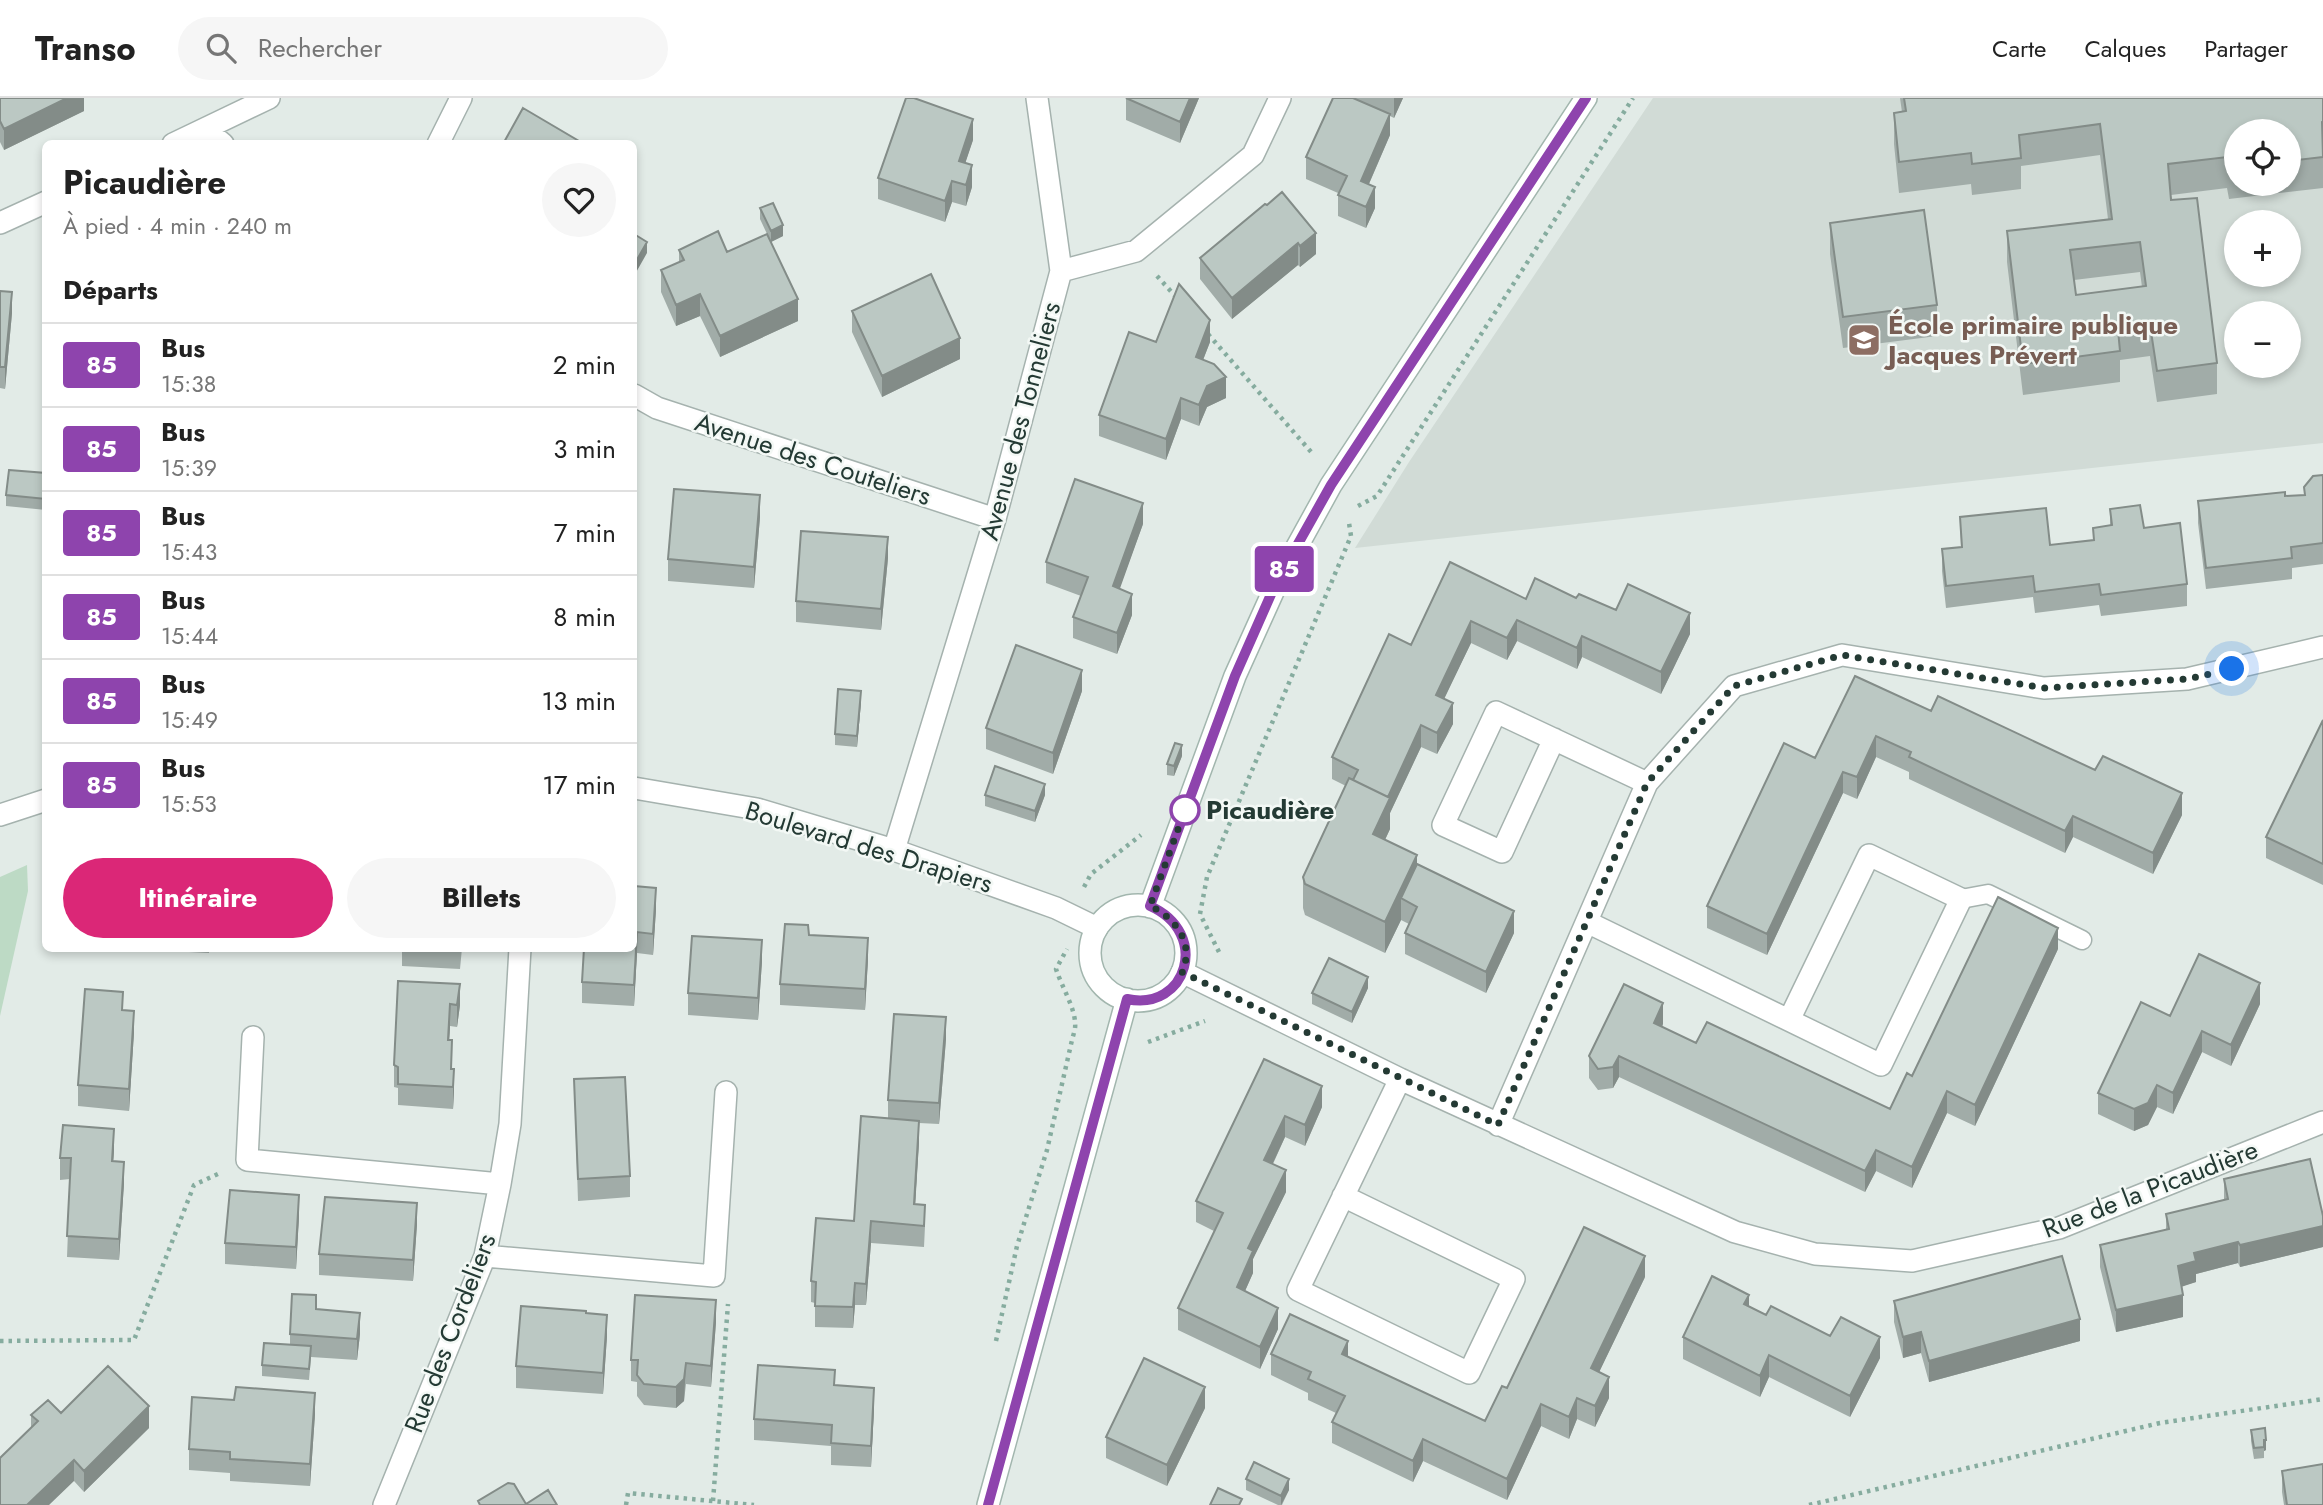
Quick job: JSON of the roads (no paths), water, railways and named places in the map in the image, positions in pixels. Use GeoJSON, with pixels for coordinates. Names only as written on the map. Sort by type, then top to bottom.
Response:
{"type":"FeatureCollection","features":[{"type":"Feature","properties":{"kind":"street"},"geometry":{"type":"LineString","coordinates":[[182,140],[269,98]]}},
{"type":"Feature","properties":{"kind":"street"},"geometry":{"type":"LineString","coordinates":[[440,140],[461,98]]}},
{"type":"Feature","properties":{"kind":"street"},"geometry":{"type":"LineString","coordinates":[[1037,98],[1061,271]]}},
{"type":"Feature","properties":{"kind":"street","name":"Avenue des Tonneliers"},"geometry":{"type":"LineString","coordinates":[[894,850],[995,519],[1061,271],[1136,251],[1253,155],[1280,98]]}},
{"type":"Feature","properties":{"kind":"street"},"geometry":{"type":"LineString","coordinates":[[1150,906],[1235,676],[1276,583],[1331,485],[1586,98]]}},
{"type":"Feature","properties":{"kind":"street"},"geometry":{"type":"LineString","coordinates":[[205,129],[218,140]]}},
{"type":"Feature","properties":{"kind":"street"},"geometry":{"type":"LineString","coordinates":[[0,222],[42,204]]}},
{"type":"Feature","properties":{"kind":"street","name":"Avenue des Couteliers"},"geometry":{"type":"LineString","coordinates":[[637,397],[657,408],[995,519]]}},
{"type":"Feature","properties":{"kind":"street"},"geometry":{"type":"LineString","coordinates":[[1498,1125],[1647,783],[1734,686],[1842,655],[2044,688],[2187,679],[2323,648]]}},
{"type":"Feature","properties":{"kind":"street"},"geometry":{"type":"LineString","coordinates":[[1554,739],[1502,852],[1443,825],[1496,712],[1554,739],[1647,783]]}},
{"type":"Feature","properties":{"kind":"street","name":"Boulevard des Drapiers"},"geometry":{"type":"LineString","coordinates":[[637,789],[757,809],[894,850],[1077,917],[1097,928]]}},
{"type":"Feature","properties":{"kind":"street"},"geometry":{"type":"LineString","coordinates":[[0,815],[42,801]]}},
{"type":"Feature","properties":{"kind":"street"},"geometry":{"type":"LineString","coordinates":[[1587,922],[1881,1065],[1961,899],[1868,855],[1789,1020]]}},
{"type":"Feature","properties":{"kind":"street"},"geometry":{"type":"LineString","coordinates":[[1135,905],[1150,906],[1170,918],[1183,936],[1186,951],[1178,981],[1166,992],[1152,999],[1135,1001],[1105,989],[1091,960],[1091,944],[1097,928],[1107,916],[1135,905]]}},
{"type":"Feature","properties":{"kind":"street","name":"Rue des Cordeliers"},"geometry":{"type":"LineString","coordinates":[[384,1505],[485,1256],[510,1124],[520,952]]}},
{"type":"Feature","properties":{"kind":"street","name":"Rue de la Picaudière"},"geometry":{"type":"LineString","coordinates":[[1182,972],[1400,1079],[1735,1233],[1815,1254],[1912,1261],[2059,1228],[2323,1122]]}},
{"type":"Feature","properties":{"kind":"street"},"geometry":{"type":"LineString","coordinates":[[988,1505],[1127,999]]}},
{"type":"Feature","properties":{"kind":"street"},"geometry":{"type":"LineString","coordinates":[[253,1037],[247,1160],[500,1184]]}},
{"type":"Feature","properties":{"kind":"street"},"geometry":{"type":"LineString","coordinates":[[1343,1196],[1514,1279],[1469,1373],[1298,1290],[1343,1196],[1400,1079]]}},
{"type":"Feature","properties":{"kind":"street"},"geometry":{"type":"LineString","coordinates":[[485,1256],[714,1276],[726,1092]]}},
{"type":"Feature","properties":{"kind":"lane"},"geometry":{"type":"LineString","coordinates":[[1961,899],[1988,894],[2082,940]]}},
{"type":"Feature","properties":{"kind":"place","name":"École primaire publique Jacques Prévert"},"geometry":{"type":"Point","coordinates":[1864,340]}},
{"type":"Feature","properties":{"kind":"place","name":"Picaudière"},"geometry":{"type":"Point","coordinates":[1185,810]}}]}
